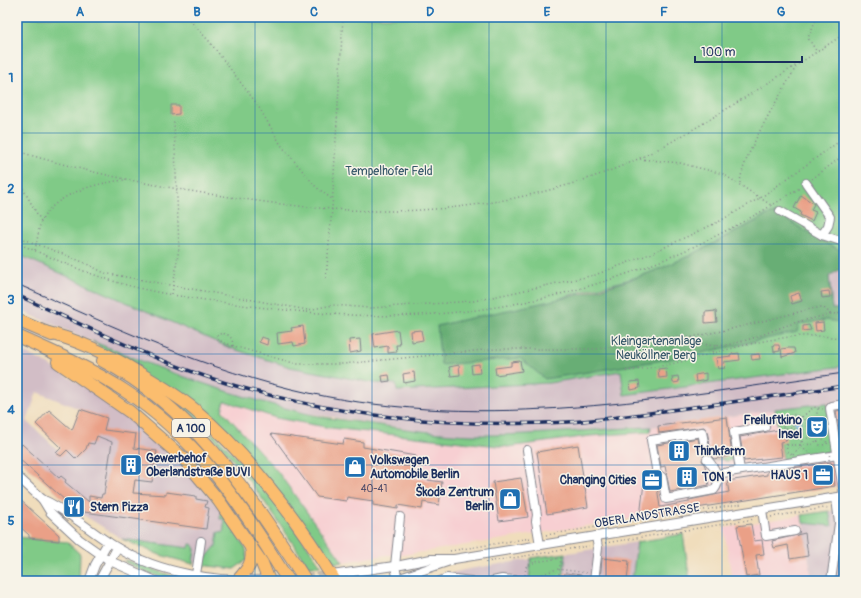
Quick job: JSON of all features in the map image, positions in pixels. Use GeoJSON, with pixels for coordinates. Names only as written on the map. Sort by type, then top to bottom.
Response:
{"type":"FeatureCollection","features":[{"type":"Feature","properties":{"kind":"highway","name":"A 100"},"geometry":{"type":"LineString","coordinates":[[17,320],[45,332],[107,364],[156,396],[183,420],[210,446],[230,469],[306,581]]}},
{"type":"Feature","properties":{"kind":"highway"},"geometry":{"type":"LineString","coordinates":[[45,332],[66,336],[108,355],[168,390],[193,409],[226,438],[266,483],[300,527],[334,578]]}},
{"type":"Feature","properties":{"kind":"highway","name":"A 100"},"geometry":{"type":"LineString","coordinates":[[17,336],[93,373],[125,391],[155,413],[204,460],[237,501],[289,581]]}},
{"type":"Feature","properties":{"kind":"highway"},"geometry":{"type":"LineString","coordinates":[[29,341],[124,407],[167,442],[207,485],[264,567],[269,581]]}},
{"type":"Feature","properties":{"kind":"highway"},"geometry":{"type":"LineString","coordinates":[[238,580],[250,566],[253,556],[251,547]]}},
{"type":"Feature","properties":{"kind":"street"},"geometry":{"type":"LineString","coordinates":[[806,183],[830,218],[828,226],[822,235]]}},
{"type":"Feature","properties":{"kind":"street"},"geometry":{"type":"LineString","coordinates":[[780,211],[822,235],[844,242]]}},
{"type":"Feature","properties":{"kind":"street"},"geometry":{"type":"LineString","coordinates":[[831,581],[839,523],[842,470],[834,455],[830,408],[832,406],[844,404]]}},
{"type":"Feature","properties":{"kind":"street"},"geometry":{"type":"LineString","coordinates":[[740,470],[734,432],[764,427]]}},
{"type":"Feature","properties":{"kind":"street"},"geometry":{"type":"LineString","coordinates":[[705,448],[702,432],[651,440],[657,474],[662,477],[666,499],[714,490],[717,485],[717,474],[716,470],[707,459]]}},
{"type":"Feature","properties":{"kind":"street"},"geometry":{"type":"LineString","coordinates":[[527,450],[537,515],[536,521],[539,541]]}},
{"type":"Feature","properties":{"kind":"street"},"geometry":{"type":"LineString","coordinates":[[717,474],[834,455]]}},
{"type":"Feature","properties":{"kind":"street"},"geometry":{"type":"LineString","coordinates":[[17,476],[42,499],[50,512],[78,538],[110,560],[156,581]]}},
{"type":"Feature","properties":{"kind":"street"},"geometry":{"type":"LineString","coordinates":[[42,499],[57,506],[117,548],[156,565],[196,578],[269,581]]}},
{"type":"Feature","properties":{"kind":"street","name":"OBERLANDSTRASSE"},"geometry":{"type":"LineString","coordinates":[[395,580],[454,559],[539,541],[597,540],[762,514],[841,499]]}},
{"type":"Feature","properties":{"kind":"street"},"geometry":{"type":"LineString","coordinates":[[762,514],[766,536],[795,531]]}},
{"type":"Feature","properties":{"kind":"street"},"geometry":{"type":"LineString","coordinates":[[395,580],[400,517]]}},
{"type":"Feature","properties":{"kind":"street"},"geometry":{"type":"LineString","coordinates":[[78,538],[87,528]]}},
{"type":"Feature","properties":{"kind":"street"},"geometry":{"type":"LineString","coordinates":[[594,578],[597,540]]}},
{"type":"Feature","properties":{"kind":"street"},"geometry":{"type":"LineString","coordinates":[[196,578],[201,541]]}},
{"type":"Feature","properties":{"kind":"street"},"geometry":{"type":"LineString","coordinates":[[89,581],[108,542]]}},
{"type":"Feature","properties":{"kind":"street"},"geometry":{"type":"LineString","coordinates":[[99,581],[117,548]]}},
{"type":"Feature","properties":{"kind":"street","name":"OBERLANDSTRASSE"},"geometry":{"type":"LineString","coordinates":[[334,578],[431,559],[454,559]]}},
{"type":"Feature","properties":{"kind":"street"},"geometry":{"type":"LineString","coordinates":[[440,581],[447,578],[471,581]]}},
{"type":"Feature","properties":{"kind":"street"},"geometry":{"type":"LineString","coordinates":[[494,581],[502,578],[526,580]]}},
{"type":"Feature","properties":{"kind":"path"},"geometry":{"type":"LineString","coordinates":[[187,17],[209,41],[257,104],[281,145],[316,187],[332,199]]}},
{"type":"Feature","properties":{"kind":"path"},"geometry":{"type":"LineString","coordinates":[[326,278],[332,209],[343,17]]}},
{"type":"Feature","properties":{"kind":"path"},"geometry":{"type":"LineString","coordinates":[[817,17],[808,38],[817,52]]}},
{"type":"Feature","properties":{"kind":"path"},"geometry":{"type":"LineString","coordinates":[[17,150],[46,160],[126,180],[176,190],[332,209],[385,211],[422,210],[488,202],[545,191],[579,181],[638,159],[683,136],[844,34]]}},
{"type":"Feature","properties":{"kind":"path"},"geometry":{"type":"LineString","coordinates":[[740,183],[741,173],[754,145],[797,65]]}},
{"type":"Feature","properties":{"kind":"path"},"geometry":{"type":"LineString","coordinates":[[172,294],[179,248],[174,122]]}},
{"type":"Feature","properties":{"kind":"path"},"geometry":{"type":"LineString","coordinates":[[17,236],[36,244],[51,248],[90,265],[104,273],[308,310],[333,305],[377,308],[474,301],[595,275],[683,239],[760,198],[844,138]]}},
{"type":"Feature","properties":{"kind":"path"},"geometry":{"type":"LineString","coordinates":[[17,243],[109,280],[172,294],[278,310],[340,315],[435,314],[490,308],[563,293],[636,271],[679,254],[728,231],[772,206],[844,155]]}},
{"type":"Feature","properties":{"kind":"path"},"geometry":{"type":"LineString","coordinates":[[638,159],[668,161],[723,174],[740,183],[772,206]]}},
{"type":"Feature","properties":{"kind":"path"},"geometry":{"type":"LineString","coordinates":[[17,178],[41,221]]}},
{"type":"Feature","properties":{"kind":"path"},"geometry":{"type":"LineString","coordinates":[[35,250],[41,221],[58,204],[85,188],[103,182],[126,180]]}},
{"type":"Feature","properties":{"kind":"path"},"geometry":{"type":"LineString","coordinates":[[233,346],[233,341],[228,334],[223,333],[217,335],[218,340],[233,346],[297,364],[324,365],[494,349],[596,349],[672,337],[692,336],[731,329],[815,308],[824,308],[831,314]]}},
{"type":"Feature","properties":{"kind":"path"},"geometry":{"type":"LineString","coordinates":[[692,336],[698,343],[717,345],[764,335],[789,325],[844,312]]}},
{"type":"Feature","properties":{"kind":"path"},"geometry":{"type":"LineString","coordinates":[[764,335],[768,341]]}},
{"type":"Feature","properties":{"kind":"path"},"geometry":{"type":"LineString","coordinates":[[626,371],[671,364],[712,352],[768,341],[825,335],[844,339]]}},
{"type":"Feature","properties":{"kind":"path"},"geometry":{"type":"LineString","coordinates":[[712,352],[717,345]]}},
{"type":"Feature","properties":{"kind":"path"},"geometry":{"type":"LineString","coordinates":[[802,417],[814,407],[818,409],[830,408]]}},
{"type":"Feature","properties":{"kind":"path"},"geometry":{"type":"LineString","coordinates":[[813,436],[816,426],[815,418],[818,409]]}},
{"type":"Feature","properties":{"kind":"path"},"geometry":{"type":"LineString","coordinates":[[785,428],[787,450],[792,455],[802,444],[803,430],[807,424],[802,417],[792,414],[789,418],[776,418],[778,424],[785,428],[794,428]]}},
{"type":"Feature","properties":{"kind":"path"},"geometry":{"type":"LineString","coordinates":[[789,418],[794,428],[794,434],[802,444]]}},
{"type":"Feature","properties":{"kind":"path"},"geometry":{"type":"LineString","coordinates":[[816,426],[822,430],[832,424]]}},
{"type":"Feature","properties":{"kind":"path"},"geometry":{"type":"LineString","coordinates":[[803,439],[813,436],[826,440],[834,455]]}},
{"type":"Feature","properties":{"kind":"path"},"geometry":{"type":"LineString","coordinates":[[787,445],[811,445],[818,440],[820,445],[830,442]]}},
{"type":"Feature","properties":{"kind":"path"},"geometry":{"type":"LineString","coordinates":[[482,563],[597,540],[762,514],[841,499]]}},
{"type":"Feature","properties":{"kind":"path"},"geometry":{"type":"LineString","coordinates":[[445,552],[539,541],[742,504]]}},
{"type":"Feature","properties":{"kind":"path"},"geometry":{"type":"LineString","coordinates":[[558,581],[560,570],[561,558],[536,562],[526,567],[526,580],[560,570],[594,578]]}},
{"type":"Feature","properties":{"kind":"path"},"geometry":{"type":"LineString","coordinates":[[108,577],[113,581]]}},
{"type":"Feature","properties":{"kind":"shaded area"},"geometry":{"type":"Polygon","coordinates":[[[17,254],[230,348],[290,367],[374,383],[397,384],[397,391],[549,383],[621,371],[624,395],[844,366],[844,401],[651,427],[599,429],[545,434],[472,435],[429,432],[306,413],[240,397],[157,369],[17,309],[17,254]]]}},
{"type":"Feature","properties":{"kind":"shaded area"},"geometry":{"type":"Polygon","coordinates":[[[844,267],[844,309],[832,309],[829,275],[844,267]]]}},
{"type":"Feature","properties":{"kind":"shaded area"},"geometry":{"type":"Polygon","coordinates":[[[17,349],[44,362],[96,394],[145,429],[168,448],[227,517],[234,569],[174,559],[122,539],[77,511],[17,457],[17,349]],[[37,392],[27,421],[58,450],[69,438],[80,409],[37,392]]]}},
{"type":"Feature","properties":{"kind":"shaded area"},"geometry":{"type":"Polygon","coordinates":[[[225,401],[457,442],[508,447],[590,436],[650,432],[651,427],[844,401],[844,485],[403,555],[386,555],[344,562],[278,472],[222,409],[225,401]]]}},
{"type":"Feature","properties":{"kind":"shaded area"},"geometry":{"type":"Polygon","coordinates":[[[844,509],[844,581],[807,581],[812,580],[802,515],[844,509]]]}},
{"type":"Feature","properties":{"kind":"shaded area"},"geometry":{"type":"Polygon","coordinates":[[[802,515],[812,580],[732,581],[724,528],[802,515]]]}},
{"type":"Feature","properties":{"kind":"shaded area"},"geometry":{"type":"Polygon","coordinates":[[[637,542],[632,581],[415,581],[469,569],[637,542]]]}},
{"type":"Feature","properties":{"kind":"green space","name":"Tempelhofer Feld"},"geometry":{"type":"Polygon","coordinates":[[[17,17],[844,17],[844,252],[767,215],[682,260],[652,272],[561,298],[829,275],[832,309],[844,309],[844,366],[624,395],[621,371],[549,383],[397,391],[396,384],[374,383],[290,367],[230,348],[17,254],[17,17]]]}},
{"type":"Feature","properties":{"kind":"green space","name":"Kleingartenanlage Neuköllner Berg"},"geometry":{"type":"Polygon","coordinates":[[[776,213],[820,240],[844,252],[844,267],[829,276],[832,309],[844,309],[844,323],[827,320],[799,324],[797,332],[688,356],[545,379],[520,358],[441,365],[437,326],[556,300],[645,275],[715,243],[767,215],[776,213]]]}},
{"type":"Feature","properties":{"kind":"green space"},"geometry":{"type":"Polygon","coordinates":[[[92,341],[170,372],[223,390],[277,406],[332,418],[426,432],[472,435],[651,427],[650,432],[590,436],[508,447],[331,428],[276,418],[225,401],[222,410],[278,472],[343,562],[336,563],[326,558],[245,453],[92,341]]]}},
{"type":"Feature","properties":{"kind":"green space"},"geometry":{"type":"Polygon","coordinates":[[[827,403],[834,451],[783,460],[775,409],[827,403]]]}},
{"type":"Feature","properties":{"kind":"green space"},"geometry":{"type":"Polygon","coordinates":[[[197,420],[217,437],[273,496],[321,566],[308,566],[270,509],[242,472],[197,420]]]}},
{"type":"Feature","properties":{"kind":"green space"},"geometry":{"type":"Polygon","coordinates":[[[735,454],[733,460],[713,460],[735,454]]]}},
{"type":"Feature","properties":{"kind":"green space"},"geometry":{"type":"Polygon","coordinates":[[[221,510],[246,549],[247,560],[234,569],[200,565],[216,546],[218,532],[223,533],[225,519],[220,519],[221,510]]]}},
{"type":"Feature","properties":{"kind":"green space"},"geometry":{"type":"Polygon","coordinates":[[[829,511],[832,526],[803,523],[802,515],[829,511]]]}},
{"type":"Feature","properties":{"kind":"green space"},"geometry":{"type":"Polygon","coordinates":[[[683,534],[690,581],[632,581],[637,542],[683,534]]]}},
{"type":"Feature","properties":{"kind":"green space"},"geometry":{"type":"Polygon","coordinates":[[[17,537],[67,542],[80,554],[79,581],[17,581],[17,537]]]}},
{"type":"Feature","properties":{"kind":"green space"},"geometry":{"type":"Polygon","coordinates":[[[122,539],[189,548],[190,544],[192,544],[195,549],[193,564],[160,555],[122,539]]]}},
{"type":"Feature","properties":{"kind":"green space"},"geometry":{"type":"Polygon","coordinates":[[[566,553],[563,581],[529,581],[531,558],[566,553]]]}},
{"type":"Feature","properties":{"kind":"green space"},"geometry":{"type":"Polygon","coordinates":[[[126,560],[186,581],[178,581],[155,575],[125,562],[126,560]]]}},
{"type":"Feature","properties":{"kind":"green space"},"geometry":{"type":"Polygon","coordinates":[[[378,575],[379,578],[367,581],[347,580],[378,575]]]}},
{"type":"Feature","properties":{"kind":"water"},"geometry":{"type":"Polygon","coordinates":[[[796,417],[801,419],[799,431],[796,431],[796,424],[792,419],[796,417]]]}},
{"type":"Feature","properties":{"kind":"building"},"geometry":{"type":"Polygon","coordinates":[[[171,105],[179,105],[179,114],[171,115],[171,105]]]}},
{"type":"Feature","properties":{"kind":"building"},"geometry":{"type":"Polygon","coordinates":[[[801,195],[814,204],[811,210],[816,212],[812,221],[800,215],[801,212],[794,208],[801,195]]]}},
{"type":"Feature","properties":{"kind":"building"},"geometry":{"type":"Polygon","coordinates":[[[829,291],[830,297],[822,298],[821,292],[829,291]]]}},
{"type":"Feature","properties":{"kind":"building"},"geometry":{"type":"Polygon","coordinates":[[[799,293],[802,301],[792,304],[790,296],[799,293]]]}},
{"type":"Feature","properties":{"kind":"building"},"geometry":{"type":"Polygon","coordinates":[[[716,311],[717,322],[705,323],[705,312],[716,311]]]}},
{"type":"Feature","properties":{"kind":"building"},"geometry":{"type":"Polygon","coordinates":[[[823,322],[824,330],[816,331],[815,323],[823,322]]]}},
{"type":"Feature","properties":{"kind":"building"},"geometry":{"type":"Polygon","coordinates":[[[809,325],[811,330],[803,331],[803,326],[809,325]]]}},
{"type":"Feature","properties":{"kind":"building"},"geometry":{"type":"Polygon","coordinates":[[[303,326],[305,344],[294,346],[293,342],[278,344],[277,333],[292,331],[291,328],[303,326]]]}},
{"type":"Feature","properties":{"kind":"building"},"geometry":{"type":"Polygon","coordinates":[[[398,330],[400,345],[396,345],[397,352],[388,353],[388,346],[375,348],[373,334],[398,330]]]}},
{"type":"Feature","properties":{"kind":"building"},"geometry":{"type":"Polygon","coordinates":[[[421,330],[423,340],[412,342],[411,331],[421,330]]]}},
{"type":"Feature","properties":{"kind":"building"},"geometry":{"type":"Polygon","coordinates":[[[261,337],[268,339],[267,345],[259,342],[261,337]]]}},
{"type":"Feature","properties":{"kind":"building"},"geometry":{"type":"Polygon","coordinates":[[[360,339],[361,351],[350,353],[349,340],[360,339]]]}},
{"type":"Feature","properties":{"kind":"building"},"geometry":{"type":"Polygon","coordinates":[[[773,345],[779,345],[780,351],[774,352],[773,345]]]}},
{"type":"Feature","properties":{"kind":"building"},"geometry":{"type":"Polygon","coordinates":[[[794,348],[795,353],[782,357],[781,349],[794,348]]]}},
{"type":"Feature","properties":{"kind":"building"},"geometry":{"type":"Polygon","coordinates":[[[739,353],[740,360],[724,362],[725,368],[718,369],[716,358],[731,356],[731,354],[739,353]]]}},
{"type":"Feature","properties":{"kind":"building"},"geometry":{"type":"Polygon","coordinates":[[[759,354],[760,359],[752,360],[751,355],[759,354]]]}},
{"type":"Feature","properties":{"kind":"building"},"geometry":{"type":"Polygon","coordinates":[[[520,361],[522,371],[496,375],[495,368],[511,366],[511,362],[520,361]]]}},
{"type":"Feature","properties":{"kind":"building"},"geometry":{"type":"Polygon","coordinates":[[[479,364],[480,373],[472,374],[471,365],[479,364]]]}},
{"type":"Feature","properties":{"kind":"building"},"geometry":{"type":"Polygon","coordinates":[[[459,365],[460,375],[451,376],[449,367],[459,365]]]}},
{"type":"Feature","properties":{"kind":"building"},"geometry":{"type":"Polygon","coordinates":[[[666,368],[667,377],[659,378],[658,369],[666,368]]]}},
{"type":"Feature","properties":{"kind":"building"},"geometry":{"type":"Polygon","coordinates":[[[414,372],[415,381],[404,383],[403,374],[414,372]]]}},
{"type":"Feature","properties":{"kind":"building"},"geometry":{"type":"Polygon","coordinates":[[[706,373],[706,380],[696,382],[695,375],[706,373]]]}},
{"type":"Feature","properties":{"kind":"building"},"geometry":{"type":"Polygon","coordinates":[[[389,375],[390,381],[383,382],[382,376],[389,375]]]}},
{"type":"Feature","properties":{"kind":"building"},"geometry":{"type":"Polygon","coordinates":[[[678,376],[679,382],[673,383],[672,377],[678,376]]]}},
{"type":"Feature","properties":{"kind":"building"},"geometry":{"type":"Polygon","coordinates":[[[639,381],[640,388],[631,390],[630,382],[639,381]]]}},
{"type":"Feature","properties":{"kind":"building"},"geometry":{"type":"Polygon","coordinates":[[[80,409],[107,418],[104,430],[136,434],[134,448],[157,451],[152,482],[135,480],[133,493],[166,495],[166,492],[196,496],[196,499],[207,501],[205,507],[209,508],[206,529],[77,511],[17,457],[17,450],[22,444],[59,478],[61,476],[66,480],[65,482],[89,502],[89,496],[101,498],[102,494],[104,494],[112,442],[97,436],[94,444],[88,443],[86,449],[76,459],[67,450],[61,456],[56,453],[61,448],[36,424],[49,410],[72,430],[80,409]]]}},
{"type":"Feature","properties":{"kind":"building"},"geometry":{"type":"Polygon","coordinates":[[[844,410],[844,449],[842,449],[836,411],[844,410]]]}},
{"type":"Feature","properties":{"kind":"building"},"geometry":{"type":"Polygon","coordinates":[[[727,417],[732,455],[714,459],[709,454],[704,455],[702,460],[705,466],[709,485],[670,492],[665,466],[661,467],[657,445],[698,438],[700,448],[703,452],[708,451],[710,446],[707,431],[704,427],[659,433],[658,426],[727,417]]]}},
{"type":"Feature","properties":{"kind":"building"},"geometry":{"type":"Polygon","coordinates":[[[778,430],[779,436],[785,435],[786,441],[780,442],[782,457],[744,461],[740,437],[778,430]]]}},
{"type":"Feature","properties":{"kind":"building","name":"Volkswagen Automobile Berlin"},"geometry":{"type":"Polygon","coordinates":[[[271,434],[343,444],[344,439],[363,442],[363,447],[416,456],[413,478],[442,482],[439,505],[423,502],[422,509],[398,505],[398,509],[373,505],[373,501],[347,497],[346,501],[317,497],[271,434]]]}},
{"type":"Feature","properties":{"kind":"building"},"geometry":{"type":"Polygon","coordinates":[[[578,445],[588,507],[547,514],[537,452],[578,445]]]}},
{"type":"Feature","properties":{"kind":"building"},"geometry":{"type":"Polygon","coordinates":[[[831,462],[835,486],[640,517],[645,474],[647,473],[651,472],[652,477],[656,480],[660,507],[689,502],[689,500],[729,492],[727,481],[767,475],[767,472],[831,462]]]}},
{"type":"Feature","properties":{"kind":"building","name":"Škoda Zentrum Berlin"},"geometry":{"type":"Polygon","coordinates":[[[521,478],[528,517],[499,521],[493,482],[521,478]]]}},
{"type":"Feature","properties":{"kind":"building"},"geometry":{"type":"Polygon","coordinates":[[[17,497],[59,535],[59,541],[29,538],[29,535],[17,524],[17,497]]]}},
{"type":"Feature","properties":{"kind":"building"},"geometry":{"type":"Polygon","coordinates":[[[751,524],[754,541],[762,540],[764,554],[756,555],[759,575],[746,577],[737,526],[751,524]]]}},
{"type":"Feature","properties":{"kind":"building"},"geometry":{"type":"Polygon","coordinates":[[[805,533],[808,556],[790,559],[788,545],[774,548],[772,541],[805,533]]]}},
{"type":"Feature","properties":{"kind":"building"},"geometry":{"type":"Polygon","coordinates":[[[602,558],[629,561],[627,581],[600,580],[602,558]]]}},
{"type":"Feature","properties":{"kind":"building"},"geometry":{"type":"Polygon","coordinates":[[[565,573],[581,575],[581,581],[564,581],[565,573]]]}},
{"type":"Feature","properties":{"kind":"tunnel"},"geometry":{"type":"LineString","coordinates":[[269,580],[332,575]]}},
{"type":"Feature","properties":{"kind":"tram line"},"geometry":{"type":"LineString","coordinates":[[17,284],[160,346],[234,373],[309,393],[376,404],[443,410],[510,410],[576,407],[643,401],[844,373]]}},
{"type":"Feature","properties":{"kind":"railway"},"geometry":{"type":"LineString","coordinates":[[17,295],[146,354],[226,383],[268,395],[310,404],[396,418],[482,423],[568,422],[637,415],[844,386]]}},
{"type":"Feature","properties":{"kind":"place","name":"Freiluftkino Insel"},"geometry":{"type":"Point","coordinates":[817,427]}},
{"type":"Feature","properties":{"kind":"place","name":"Thinkfarm"},"geometry":{"type":"Point","coordinates":[679,451]}},
{"type":"Feature","properties":{"kind":"place","name":"Gewerbehof Oberlandstraße BUVI"},"geometry":{"type":"Point","coordinates":[131,465]}},
{"type":"Feature","properties":{"kind":"place","name":"Volkswagen Automobile Berlin"},"geometry":{"type":"Point","coordinates":[355,467]}},
{"type":"Feature","properties":{"kind":"place","name":"HAUS 1"},"geometry":{"type":"Point","coordinates":[823,475]}},
{"type":"Feature","properties":{"kind":"place","name":"TON 1"},"geometry":{"type":"Point","coordinates":[687,477]}},
{"type":"Feature","properties":{"kind":"place","name":"Changing Cities"},"geometry":{"type":"Point","coordinates":[652,480]}},
{"type":"Feature","properties":{"kind":"place","name":"Škoda Zentrum Berlin"},"geometry":{"type":"Point","coordinates":[510,499]}},
{"type":"Feature","properties":{"kind":"place","name":"Stern Pizza"},"geometry":{"type":"Point","coordinates":[74,507]}}]}
